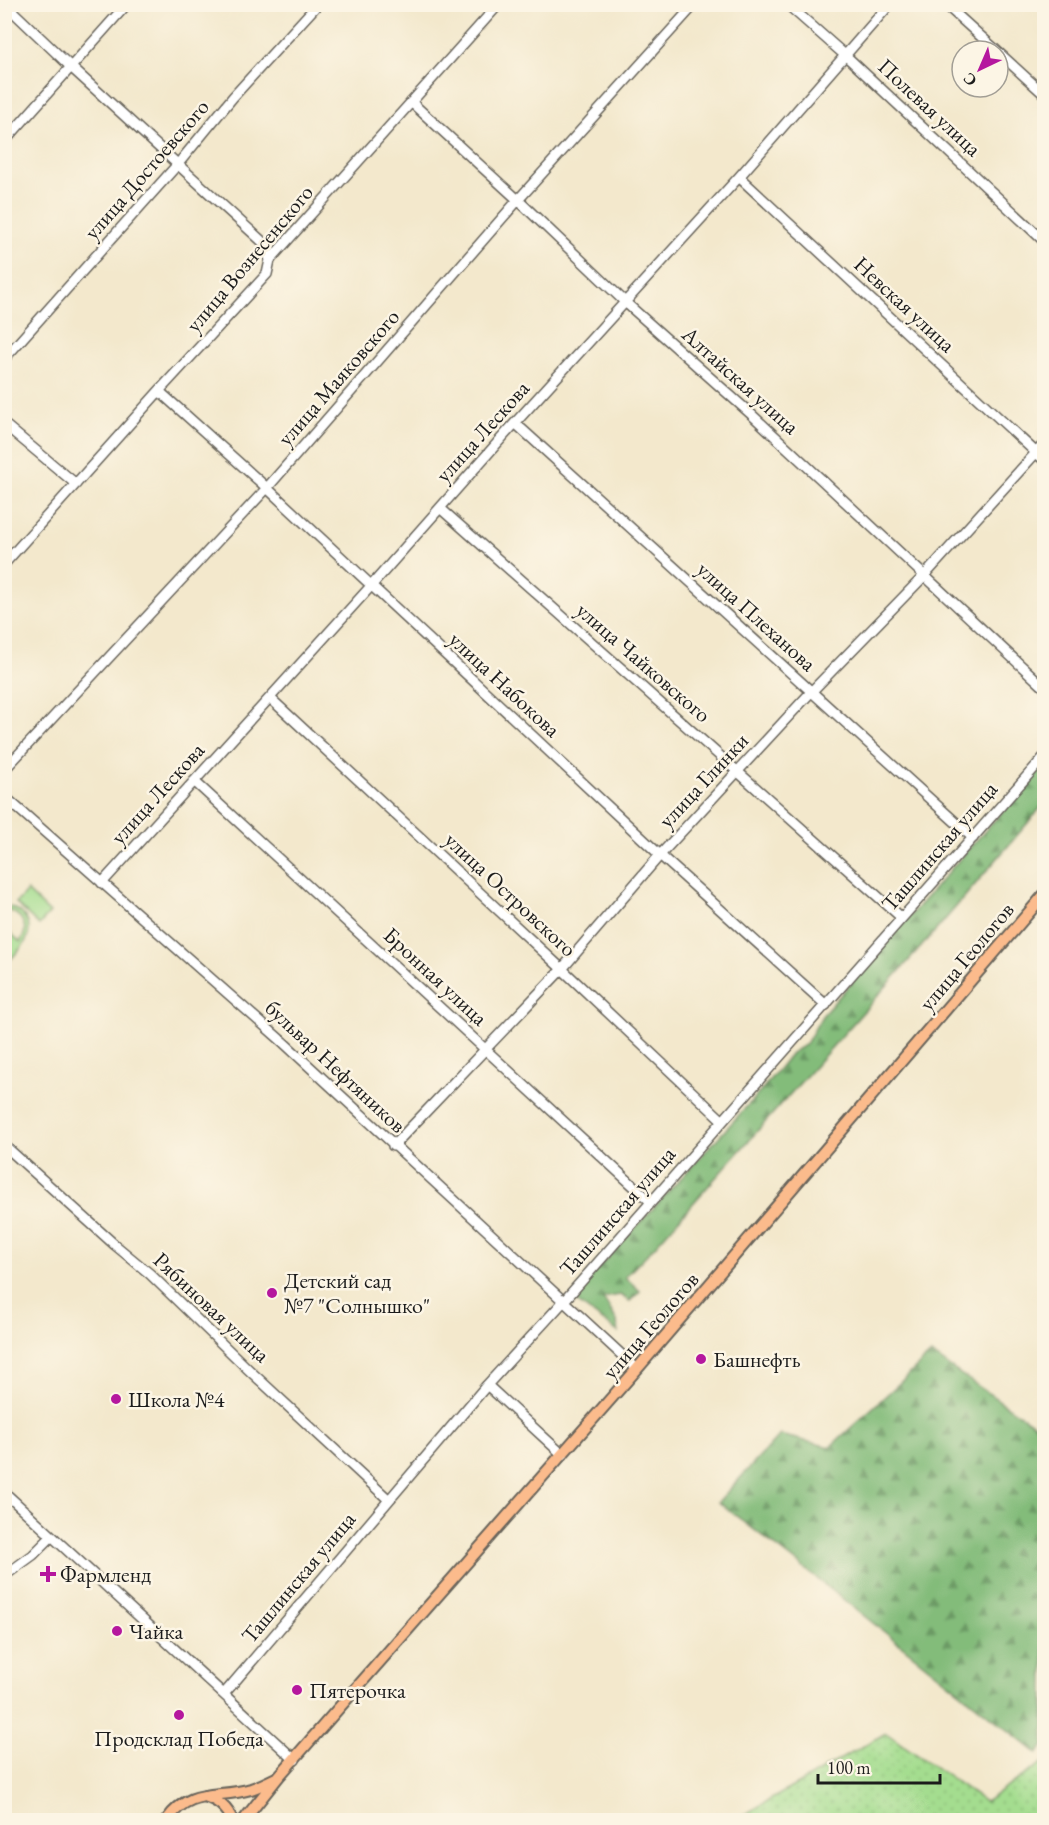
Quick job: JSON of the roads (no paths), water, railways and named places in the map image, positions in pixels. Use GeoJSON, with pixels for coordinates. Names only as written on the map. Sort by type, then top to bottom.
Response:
{"type":"FeatureCollection","features":[{"type":"Feature","properties":{"kind":"main road","name":"улица Геологов"},"geometry":{"type":"LineString","coordinates":[[279,1776],[563,1455],[1044,895]]}},
{"type":"Feature","properties":{"kind":"main road"},"geometry":{"type":"LineString","coordinates":[[167,1820],[183,1803],[193,1798],[251,1789],[279,1776]]}},
{"type":"Feature","properties":{"kind":"main road"},"geometry":{"type":"LineString","coordinates":[[244,1821],[279,1776]]}},
{"type":"Feature","properties":{"kind":"main road"},"geometry":{"type":"LineString","coordinates":[[204,1796],[221,1804],[228,1811],[232,1821]]}},
{"type":"Feature","properties":{"kind":"street"},"geometry":{"type":"LineString","coordinates":[[5,4],[265,244],[270,260]]}},
{"type":"Feature","properties":{"kind":"street"},"geometry":{"type":"LineString","coordinates":[[4,142],[128,4]]}},
{"type":"Feature","properties":{"kind":"street","name":"улица Достоевского"},"geometry":{"type":"LineString","coordinates":[[4,359],[318,4]]}},
{"type":"Feature","properties":{"kind":"street","name":"улица Вознесенского"},"geometry":{"type":"LineString","coordinates":[[4,564],[267,274],[270,260],[499,4]]}},
{"type":"Feature","properties":{"kind":"street","name":"улица Маяковского"},"geometry":{"type":"LineString","coordinates":[[4,770],[267,488],[518,200],[695,4]]}},
{"type":"Feature","properties":{"kind":"street","name":"Полевая улица"},"geometry":{"type":"LineString","coordinates":[[787,4],[1044,241]]}},
{"type":"Feature","properties":{"kind":"street","name":"улица Лескова"},"geometry":{"type":"LineString","coordinates":[[102,883],[739,177],[890,4]]}},
{"type":"Feature","properties":{"kind":"street"},"geometry":{"type":"LineString","coordinates":[[945,4],[984,39]]}},
{"type":"Feature","properties":{"kind":"street"},"geometry":{"type":"LineString","coordinates":[[1010,63],[1044,94]]}},
{"type":"Feature","properties":{"kind":"street","name":"Алтайская улица"},"geometry":{"type":"LineString","coordinates":[[411,102],[1044,687]]}},
{"type":"Feature","properties":{"kind":"street","name":"Невская улица"},"geometry":{"type":"LineString","coordinates":[[739,177],[1044,460]]}},
{"type":"Feature","properties":{"kind":"street","name":"улица Набокова"},"geometry":{"type":"LineString","coordinates":[[159,391],[267,488],[660,855],[826,1005]]}},
{"type":"Feature","properties":{"kind":"street","name":"улица Плеханова"},"geometry":{"type":"LineString","coordinates":[[515,423],[973,838]]}},
{"type":"Feature","properties":{"kind":"street"},"geometry":{"type":"LineString","coordinates":[[4,424],[75,484]]}},
{"type":"Feature","properties":{"kind":"street","name":"улица Глинки"},"geometry":{"type":"LineString","coordinates":[[393,1146],[562,969],[660,855],[812,691],[925,575],[1044,444]]}},
{"type":"Feature","properties":{"kind":"street","name":"улица Чайковского"},"geometry":{"type":"LineString","coordinates":[[440,508],[902,918]]}},
{"type":"Feature","properties":{"kind":"street","name":"улица Островского"},"geometry":{"type":"LineString","coordinates":[[270,698],[723,1121]]}},
{"type":"Feature","properties":{"kind":"street","name":"Ташлинская улица"},"geometry":{"type":"LineString","coordinates":[[224,1694],[487,1385],[564,1301],[1044,757]]}},
{"type":"Feature","properties":{"kind":"street","name":"Бронная улица"},"geometry":{"type":"LineString","coordinates":[[194,781],[651,1202]]}},
{"type":"Feature","properties":{"kind":"street","name":"бульвар Нефтяников"},"geometry":{"type":"LineString","coordinates":[[4,796],[284,1043],[637,1369]]}},
{"type":"Feature","properties":{"kind":"street","name":"Рябиновая улица"},"geometry":{"type":"LineString","coordinates":[[4,1145],[150,1274],[389,1500]]}},
{"type":"Feature","properties":{"kind":"street"},"geometry":{"type":"LineString","coordinates":[[487,1385],[563,1455]]}},
{"type":"Feature","properties":{"kind":"street"},"geometry":{"type":"LineString","coordinates":[[4,1492],[295,1760]]}},
{"type":"Feature","properties":{"kind":"street"},"geometry":{"type":"LineString","coordinates":[[4,1576],[33,1555],[51,1536]]}},
{"type":"Feature","properties":{"kind":"place","name":"Детский сад №7 \"Солнышко\""},"geometry":{"type":"Point","coordinates":[272,1293]}},
{"type":"Feature","properties":{"kind":"place","name":"Башнефть"},"geometry":{"type":"Point","coordinates":[701,1359]}},
{"type":"Feature","properties":{"kind":"place","name":"Школа №4"},"geometry":{"type":"Point","coordinates":[116,1399]}},
{"type":"Feature","properties":{"kind":"place","name":"Фармленд"},"geometry":{"type":"Point","coordinates":[48,1574]}},
{"type":"Feature","properties":{"kind":"place","name":"Чайка"},"geometry":{"type":"Point","coordinates":[117,1631]}},
{"type":"Feature","properties":{"kind":"place","name":"Пятерочка"},"geometry":{"type":"Point","coordinates":[297,1690]}},
{"type":"Feature","properties":{"kind":"place","name":"Продсклад Победа"},"geometry":{"type":"Point","coordinates":[179,1715]}}]}
